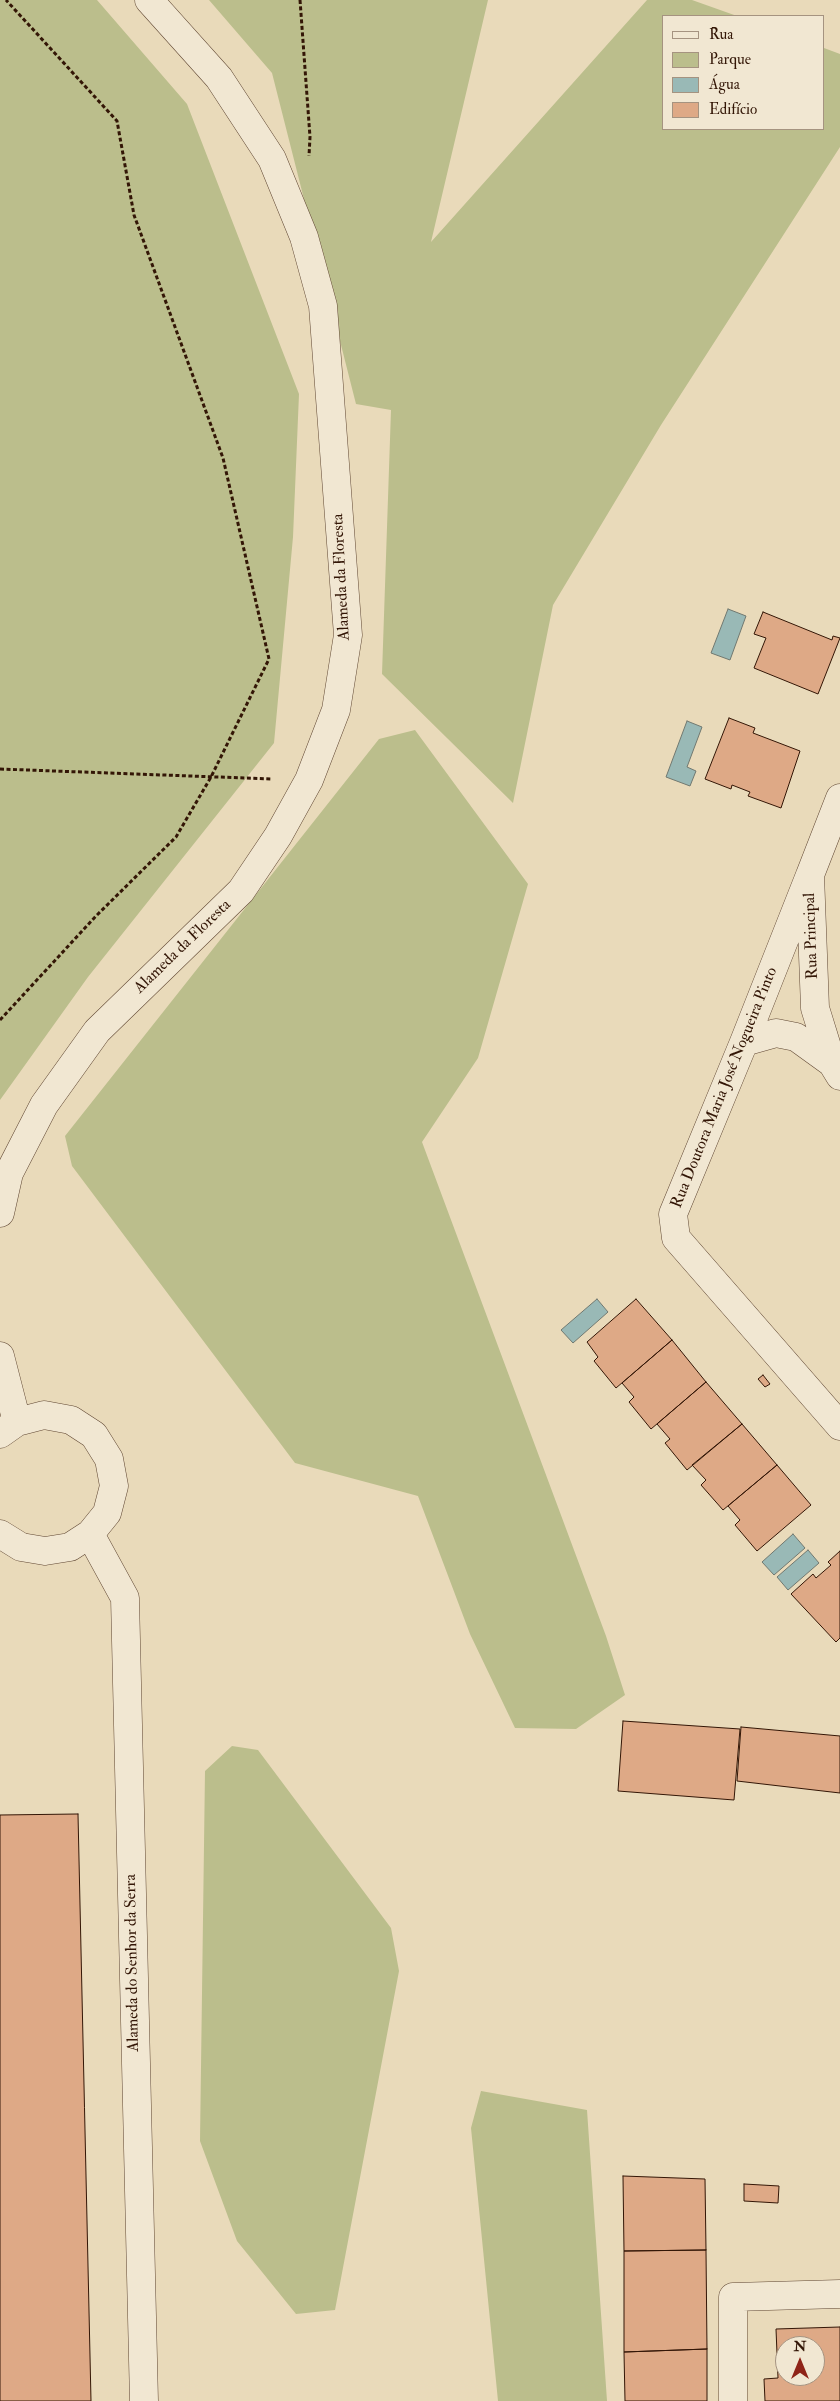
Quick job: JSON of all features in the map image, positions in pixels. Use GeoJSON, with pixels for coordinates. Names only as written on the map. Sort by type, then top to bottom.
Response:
{"type":"FeatureCollection","features":[{"type":"Feature","properties":{"kind":"street","name":"Alameda da Floresta"},"geometry":{"type":"LineString","coordinates":[[0,1213],[9,1172],[49,1098],[97,1031],[241,891],[278,836],[309,780],[336,710],[348,635],[323,306],[304,237],[272,159],[219,78],[149,0]]}},
{"type":"Feature","properties":{"kind":"street","name":"Rua Principal"},"geometry":{"type":"LineString","coordinates":[[836,1069],[815,1008],[810,875],[840,798]]}},
{"type":"Feature","properties":{"kind":"street","name":"Rua Doutora Maria José Nogueira Pinto"},"geometry":{"type":"LineString","coordinates":[[810,875],[673,1214],[676,1238],[840,1426]]}},
{"type":"Feature","properties":{"kind":"street"},"geometry":{"type":"LineString","coordinates":[[744,1042],[776,1032],[796,1037],[836,1069]]}},
{"type":"Feature","properties":{"kind":"street"},"geometry":{"type":"LineString","coordinates":[[0,1356],[9,1428],[44,1415],[71,1420],[94,1436],[109,1459],[114,1486],[107,1513],[90,1534],[70,1547],[45,1551],[21,1547],[0,1534]]}},
{"type":"Feature","properties":{"kind":"street","name":"Alameda do Senhor da Serra"},"geometry":{"type":"LineString","coordinates":[[90,1534],[125,1598],[144,2401]]}},
{"type":"Feature","properties":{"kind":"street"},"geometry":{"type":"LineString","coordinates":[[733,2401],[733,2296],[840,2294]]}},
{"type":"Feature","properties":{"kind":"path"},"geometry":{"type":"LineString","coordinates":[[0,1020],[96,916],[176,837],[211,776],[269,659],[223,458],[134,215],[117,121],[6,0]]}},
{"type":"Feature","properties":{"kind":"path"},"geometry":{"type":"LineString","coordinates":[[300,0],[310,137],[308,157]]}},
{"type":"Feature","properties":{"kind":"path"},"geometry":{"type":"LineString","coordinates":[[0,769],[309,780]]}},
{"type":"Feature","properties":{"kind":"green space"},"geometry":{"type":"Polygon","coordinates":[[[0,0],[97,0],[187,104],[299,394],[293,537],[274,743],[88,977],[0,1100],[0,0]]]}},
{"type":"Feature","properties":{"kind":"green space"},"geometry":{"type":"Polygon","coordinates":[[[209,0],[488,0],[431,242],[647,0],[692,0],[734,15],[662,15],[662,130],[825,130],[825,48],[840,54],[840,147],[661,425],[553,605],[513,803],[382,674],[391,410],[356,404],[272,73],[209,0]]]}},
{"type":"Feature","properties":{"kind":"green space"},"geometry":{"type":"Polygon","coordinates":[[[415,730],[528,884],[478,1058],[422,1142],[606,1636],[625,1695],[576,1729],[515,1728],[470,1634],[418,1496],[295,1463],[72,1166],[65,1136],[379,739],[415,730]]]}},
{"type":"Feature","properties":{"kind":"green space"},"geometry":{"type":"Polygon","coordinates":[[[232,1746],[258,1750],[391,1928],[399,1971],[335,2310],[296,2314],[237,2241],[200,2141],[205,1771],[232,1746]]]}},
{"type":"Feature","properties":{"kind":"green space"},"geometry":{"type":"Polygon","coordinates":[[[481,2091],[587,2110],[607,2401],[498,2401],[471,2128],[481,2091]]]}},
{"type":"Feature","properties":{"kind":"water"},"geometry":{"type":"Polygon","coordinates":[[[728,609],[746,616],[730,660],[711,653],[728,609]]]}},
{"type":"Feature","properties":{"kind":"water"},"geometry":{"type":"Polygon","coordinates":[[[687,721],[702,727],[687,767],[696,771],[690,786],[666,777],[687,721]]]}},
{"type":"Feature","properties":{"kind":"water"},"geometry":{"type":"Polygon","coordinates":[[[597,1299],[608,1312],[573,1343],[561,1330],[597,1299]]]}},
{"type":"Feature","properties":{"kind":"water"},"geometry":{"type":"Polygon","coordinates":[[[793,1534],[805,1548],[774,1575],[762,1562],[793,1534]]]}},
{"type":"Feature","properties":{"kind":"water"},"geometry":{"type":"Polygon","coordinates":[[[808,1550],[819,1563],[788,1590],[777,1577],[808,1550]]]}},
{"type":"Feature","properties":{"kind":"building"},"geometry":{"type":"Polygon","coordinates":[[[763,612],[832,640],[833,636],[840,638],[818,694],[754,668],[766,638],[754,634],[763,612]]]}},
{"type":"Feature","properties":{"kind":"building"},"geometry":{"type":"Polygon","coordinates":[[[729,718],[755,728],[753,733],[800,751],[781,808],[748,796],[750,792],[732,785],[731,789],[705,779],[729,718]]]}},
{"type":"Feature","properties":{"kind":"building"},"geometry":{"type":"Polygon","coordinates":[[[636,1299],[672,1340],[616,1388],[594,1361],[598,1357],[587,1342],[636,1299]]]}},
{"type":"Feature","properties":{"kind":"building"},"geometry":{"type":"Polygon","coordinates":[[[672,1340],[706,1382],[651,1429],[629,1402],[634,1397],[622,1383],[672,1340]]]}},
{"type":"Feature","properties":{"kind":"building"},"geometry":{"type":"Polygon","coordinates":[[[763,1375],[770,1384],[765,1387],[758,1379],[763,1375]]]}},
{"type":"Feature","properties":{"kind":"building"},"geometry":{"type":"Polygon","coordinates":[[[706,1382],[742,1424],[687,1470],[665,1443],[670,1439],[657,1424],[706,1382]]]}},
{"type":"Feature","properties":{"kind":"building"},"geometry":{"type":"Polygon","coordinates":[[[742,1424],[777,1465],[723,1510],[701,1485],[706,1480],[692,1465],[742,1424]]]}},
{"type":"Feature","properties":{"kind":"building"},"geometry":{"type":"Polygon","coordinates":[[[777,1465],[811,1505],[757,1551],[735,1525],[740,1520],[728,1506],[777,1465]]]}},
{"type":"Feature","properties":{"kind":"building"},"geometry":{"type":"Polygon","coordinates":[[[840,1551],[840,1638],[836,1642],[791,1594],[813,1574],[816,1578],[831,1565],[828,1562],[840,1551]]]}},
{"type":"Feature","properties":{"kind":"building"},"geometry":{"type":"Polygon","coordinates":[[[623,1721],[740,1729],[734,1800],[618,1791],[623,1721]]]}},
{"type":"Feature","properties":{"kind":"building"},"geometry":{"type":"Polygon","coordinates":[[[741,1727],[840,1736],[840,1793],[737,1781],[741,1727]]]}},
{"type":"Feature","properties":{"kind":"building"},"geometry":{"type":"Polygon","coordinates":[[[78,1814],[91,2401],[0,2401],[0,1815],[78,1814]]]}},
{"type":"Feature","properties":{"kind":"building"},"geometry":{"type":"Polygon","coordinates":[[[623,2176],[705,2179],[706,2250],[624,2251],[623,2176]]]}},
{"type":"Feature","properties":{"kind":"building"},"geometry":{"type":"Polygon","coordinates":[[[744,2184],[779,2186],[778,2203],[744,2201],[744,2184]]]}},
{"type":"Feature","properties":{"kind":"building"},"geometry":{"type":"Polygon","coordinates":[[[706,2250],[707,2349],[624,2352],[624,2251],[706,2250]]]}},
{"type":"Feature","properties":{"kind":"building"},"geometry":{"type":"Polygon","coordinates":[[[840,2327],[840,2401],[765,2401],[764,2379],[775,2378],[775,2386],[825,2386],[825,2336],[776,2336],[776,2329],[840,2327]]]}},
{"type":"Feature","properties":{"kind":"building"},"geometry":{"type":"Polygon","coordinates":[[[707,2349],[707,2401],[625,2401],[624,2352],[707,2349]]]}}]}
